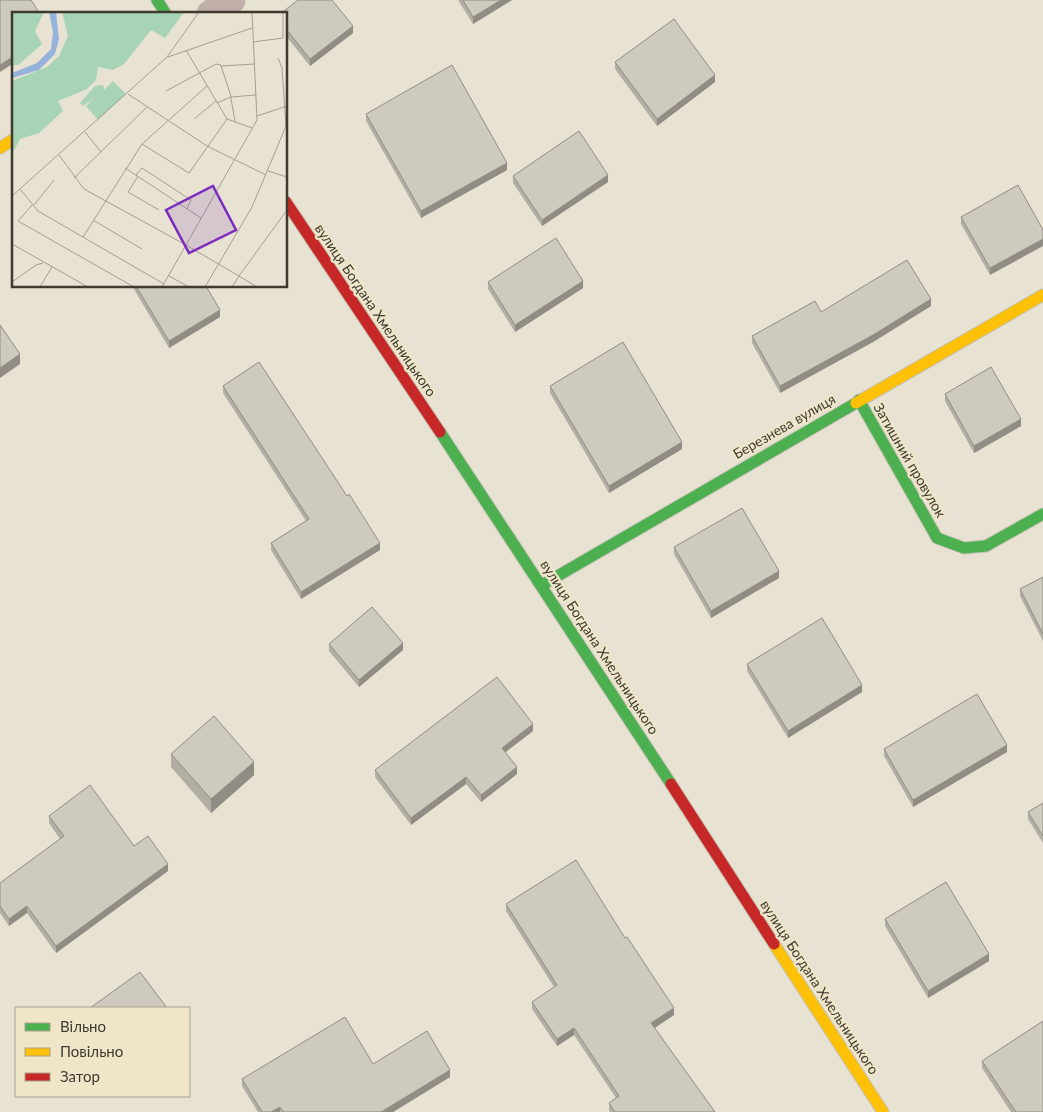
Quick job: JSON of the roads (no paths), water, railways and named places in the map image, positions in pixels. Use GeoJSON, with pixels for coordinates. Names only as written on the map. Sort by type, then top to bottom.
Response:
{"type":"FeatureCollection","features":[{"type":"Feature","properties":{"kind":"main road"},"geometry":{"type":"LineString","coordinates":[[157,0],[165,12]]}},
{"type":"Feature","properties":{"kind":"main road"},"geometry":{"type":"LineString","coordinates":[[0,148],[12,141]]}},
{"type":"Feature","properties":{"kind":"main road","name":"вулиця Богдана Хмельницького"},"geometry":{"type":"LineString","coordinates":[[288,205],[542,585],[883,1112]]}},
{"type":"Feature","properties":{"kind":"main road","name":"Березнева вулиця"},"geometry":{"type":"LineString","coordinates":[[542,585],[1043,295]]}},
{"type":"Feature","properties":{"kind":"main road","name":"Затишний провулок"},"geometry":{"type":"LineString","coordinates":[[859,400],[937,538],[964,548],[986,546],[1043,514]]}},
{"type":"Feature","properties":{"kind":"street"},"geometry":{"type":"LineString","coordinates":[[214,12],[231,0]]}}]}
